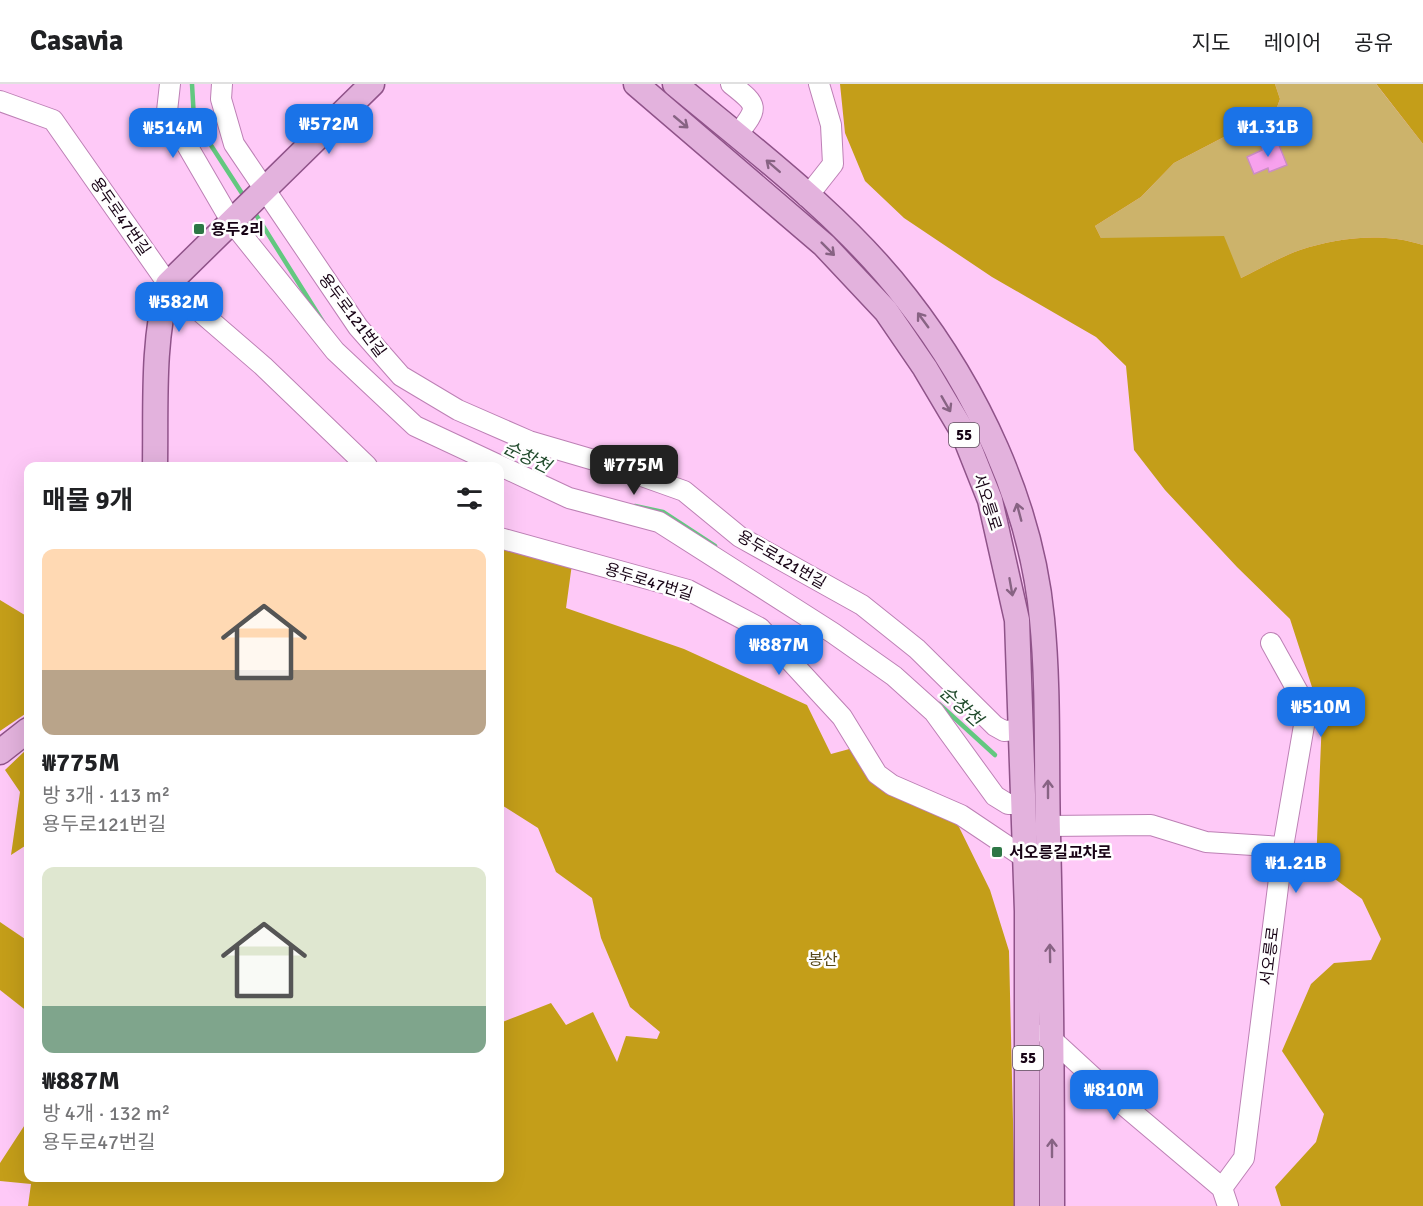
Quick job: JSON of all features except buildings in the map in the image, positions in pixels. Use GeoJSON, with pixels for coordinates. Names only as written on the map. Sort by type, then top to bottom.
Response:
{"type":"FeatureCollection","features":[{"type":"Feature","properties":{"kind":"main road"},"geometry":{"type":"LineString","coordinates":[[155,462],[159,315],[168,284],[372,84]]}},
{"type":"Feature","properties":{"kind":"main road","name":"서오릉로"},"geometry":{"type":"LineString","coordinates":[[636,84],[824,245],[886,311],[926,368],[963,432],[990,500],[1017,620],[1019,730],[1024,804],[1028,1017],[1027,1206]]}},
{"type":"Feature","properties":{"kind":"main road","name":"서오릉로"},"geometry":{"type":"LineString","coordinates":[[675,84],[807,197],[871,257],[905,296],[930,330],[985,421],[1014,492],[1042,617],[1048,743],[1052,1206]]}},
{"type":"Feature","properties":{"kind":"main road"},"geometry":{"type":"LineString","coordinates":[[0,752],[24,733]]}},
{"type":"Feature","properties":{"kind":"street"},"geometry":{"type":"LineString","coordinates":[[170,84],[167,111],[235,217],[335,351],[415,426],[492,462]]}},
{"type":"Feature","properties":{"kind":"street","name":"용두로121번길"},"geometry":{"type":"LineString","coordinates":[[222,84],[221,99],[234,144],[261,192],[358,327],[401,376],[458,410],[529,441],[611,465],[684,491],[740,537],[862,605],[917,648],[995,726],[1004,731],[1019,730]]}},
{"type":"Feature","properties":{"kind":"street"},"geometry":{"type":"LineString","coordinates":[[731,84],[751,100],[753,108],[752,116],[737,135]]}},
{"type":"Feature","properties":{"kind":"street"},"geometry":{"type":"LineString","coordinates":[[807,197],[833,164],[831,125],[819,84]]}},
{"type":"Feature","properties":{"kind":"street","name":"용두로47번길"},"geometry":{"type":"LineString","coordinates":[[0,101],[53,120],[168,284],[263,366],[363,462]]}},
{"type":"Feature","properties":{"kind":"street"},"geometry":{"type":"LineString","coordinates":[[504,468],[569,498],[659,522],[833,633],[894,676],[934,712],[995,796],[1008,804],[1024,804]]}},
{"type":"Feature","properties":{"kind":"street","name":"용두로47번길"},"geometry":{"type":"LineString","coordinates":[[504,539],[688,590],[760,628],[842,717],[877,774],[892,785],[961,815],[1025,858]]}},
{"type":"Feature","properties":{"kind":"street","name":"서오릉로"},"geometry":{"type":"LineString","coordinates":[[1028,1017],[1225,1197],[1244,1158],[1283,847],[1307,708],[1271,643]]}},
{"type":"Feature","properties":{"kind":"street"},"geometry":{"type":"LineString","coordinates":[[1048,826],[1151,825],[1206,842],[1283,847]]}},
{"type":"Feature","properties":{"kind":"shaded area"},"geometry":{"type":"Polygon","coordinates":[[[1275,84],[1376,84],[1423,144],[1423,245],[1393,238],[1345,239],[1293,253],[1241,278],[1119,238],[1101,238],[1095,226],[1141,197],[1174,163],[1276,110],[1280,99],[1275,84]]]}},
{"type":"Feature","properties":{"kind":"green space"},"geometry":{"type":"Polygon","coordinates":[[[840,84],[1275,84],[1280,99],[1276,110],[1174,163],[1141,197],[1095,226],[1101,238],[1224,236],[1241,278],[1293,253],[1345,239],[1393,238],[1423,245],[1423,1206],[1281,1206],[1275,1187],[1316,1142],[1324,1114],[1282,1051],[1311,984],[1334,963],[1371,960],[1381,939],[1362,899],[1316,865],[1322,718],[1290,619],[1237,567],[1165,490],[1134,450],[1126,366],[1096,337],[992,277],[904,218],[865,181],[845,133],[840,84]]]}},
{"type":"Feature","properties":{"kind":"green space"},"geometry":{"type":"Polygon","coordinates":[[[1423,84],[1423,144],[1377,85],[1423,84]]]}},
{"type":"Feature","properties":{"kind":"green space","name":"봉산"},"geometry":{"type":"Polygon","coordinates":[[[504,544],[572,564],[566,608],[684,649],[807,705],[831,754],[853,748],[926,805],[958,825],[990,890],[1009,951],[1015,1206],[28,1206],[31,1184],[0,1181],[0,1163],[24,1126],[24,1182],[504,1182],[504,1021],[551,1003],[566,1025],[593,1012],[617,1062],[626,1036],[657,1039],[660,1032],[630,1007],[601,938],[592,898],[556,872],[538,828],[504,807],[504,544]]]}},
{"type":"Feature","properties":{"kind":"green space"},"geometry":{"type":"Polygon","coordinates":[[[0,600],[24,615],[24,715],[0,731],[0,600]]]}},
{"type":"Feature","properties":{"kind":"green space"},"geometry":{"type":"Polygon","coordinates":[[[24,752],[24,847],[11,855],[20,792],[5,770],[24,752]]]}},
{"type":"Feature","properties":{"kind":"green space"},"geometry":{"type":"Polygon","coordinates":[[[0,922],[24,938],[24,1009],[0,990],[0,922]]]}},
{"type":"Feature","properties":{"kind":"waterway","name":"순창천"},"geometry":{"type":"LineString","coordinates":[[192,84],[194,119],[245,198]]}},
{"type":"Feature","properties":{"kind":"waterway","name":"순창천"},"geometry":{"type":"LineString","coordinates":[[253,210],[323,322]]}},
{"type":"Feature","properties":{"kind":"waterway","name":"순창천"},"geometry":{"type":"LineString","coordinates":[[635,506],[663,512],[715,546]]}},
{"type":"Feature","properties":{"kind":"waterway","name":"순창천"},"geometry":{"type":"LineString","coordinates":[[939,704],[995,755]]}},
{"type":"Feature","properties":{"kind":"place","name":"용두2리"},"geometry":{"type":"Point","coordinates":[199,229]}},
{"type":"Feature","properties":{"kind":"place","name":"서오릉길교차로"},"geometry":{"type":"Point","coordinates":[997,852]}}]}
